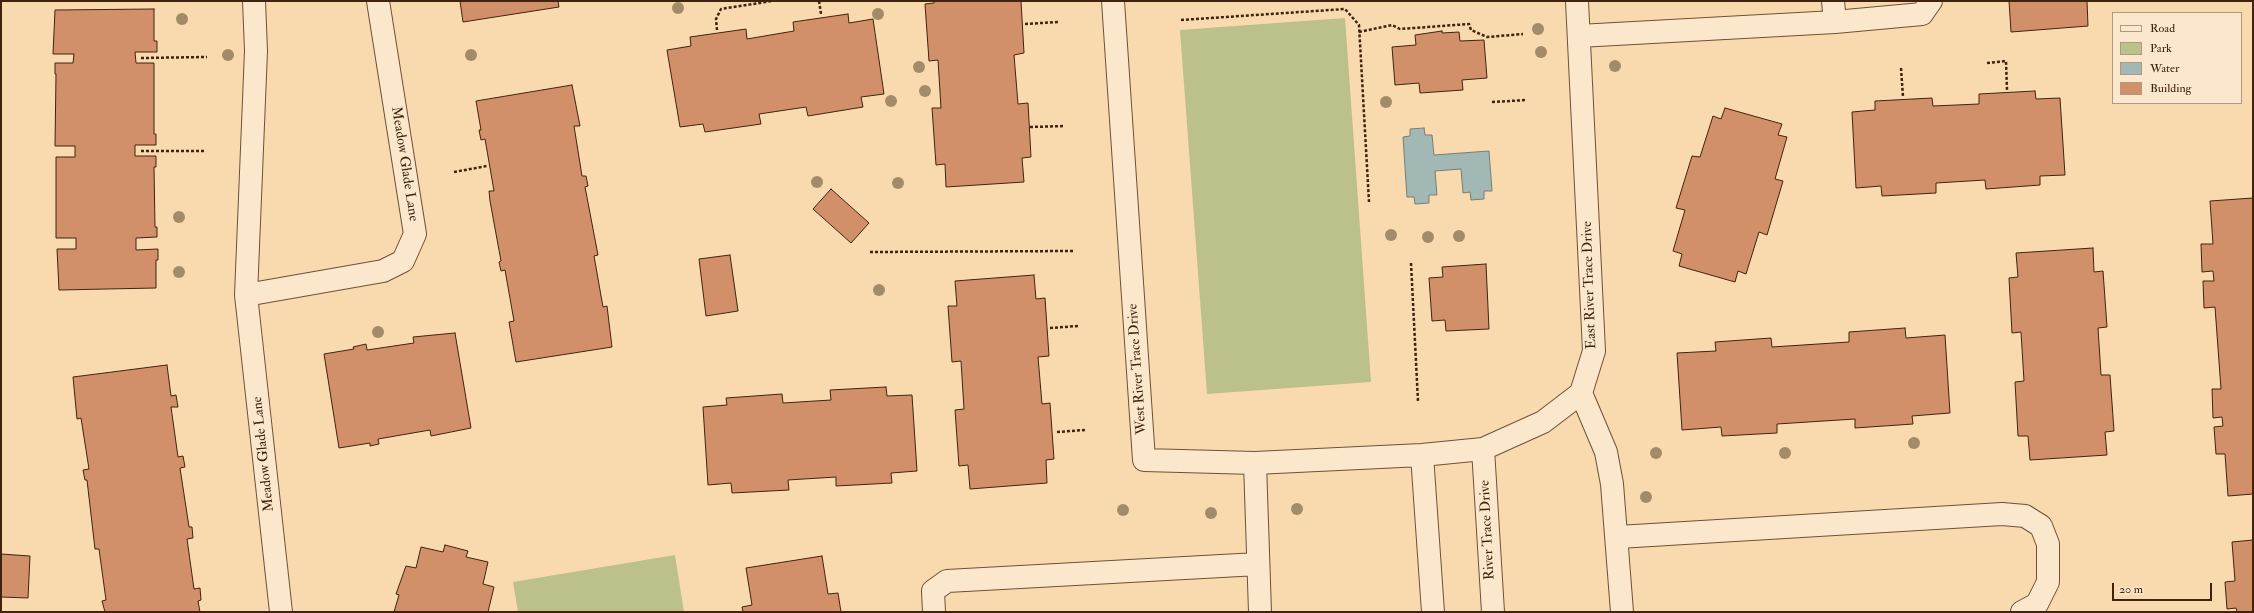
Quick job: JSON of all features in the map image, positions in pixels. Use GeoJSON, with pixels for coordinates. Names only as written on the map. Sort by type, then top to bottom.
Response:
{"type":"FeatureCollection","features":[{"type":"Feature","properties":{"kind":"street","name":"Meadow Glade Lane"},"geometry":{"type":"LineString","coordinates":[[254,1],[256,51],[246,296],[281,612]]}},
{"type":"Feature","properties":{"kind":"street","name":"Meadow Glade Lane"},"geometry":{"type":"LineString","coordinates":[[246,296],[383,271],[403,261],[415,234],[378,1]]}},
{"type":"Feature","properties":{"kind":"street","name":"West River Trace Drive"},"geometry":{"type":"LineString","coordinates":[[1113,1],[1144,460],[1255,463],[1422,455]]}},
{"type":"Feature","properties":{"kind":"street","name":"East River Trace Drive"},"geometry":{"type":"LineString","coordinates":[[1577,1],[1594,351],[1581,393]]}},
{"type":"Feature","properties":{"kind":"street"},"geometry":{"type":"LineString","coordinates":[[1579,36],[1834,11],[1922,14],[1931,1]]}},
{"type":"Feature","properties":{"kind":"street"},"geometry":{"type":"LineString","coordinates":[[1433,612],[1422,455],[1483,449],[1543,422],[1581,393],[1606,452],[1612,484],[1618,537],[1622,612]]}},
{"type":"Feature","properties":{"kind":"street","name":"River Trace Drive"},"geometry":{"type":"LineString","coordinates":[[1483,449],[1493,612]]}},
{"type":"Feature","properties":{"kind":"street"},"geometry":{"type":"LineString","coordinates":[[1255,463],[1260,612]]}},
{"type":"Feature","properties":{"kind":"street"},"geometry":{"type":"LineString","coordinates":[[1618,537],[2002,514],[2025,516],[2041,526],[2048,544],[2048,582],[2037,604],[2022,612]]}},
{"type":"Feature","properties":{"kind":"street"},"geometry":{"type":"LineString","coordinates":[[934,612],[932,591],[947,581],[1258,564]]}},
{"type":"Feature","properties":{"kind":"path"},"geometry":{"type":"LineString","coordinates":[[717,30],[716,19],[721,9],[772,1]]}},
{"type":"Feature","properties":{"kind":"path"},"geometry":{"type":"LineString","coordinates":[[819,1],[821,14]]}},
{"type":"Feature","properties":{"kind":"path"},"geometry":{"type":"LineString","coordinates":[[1181,20],[1345,9],[1359,25],[1368,202]]}},
{"type":"Feature","properties":{"kind":"path"},"geometry":{"type":"LineString","coordinates":[[1025,24],[1058,22]]}},
{"type":"Feature","properties":{"kind":"path"},"geometry":{"type":"LineString","coordinates":[[1359,32],[1392,25],[1400,29],[1469,24],[1471,30],[1488,37],[1523,34]]}},
{"type":"Feature","properties":{"kind":"path"},"geometry":{"type":"LineString","coordinates":[[141,58],[207,57]]}},
{"type":"Feature","properties":{"kind":"path"},"geometry":{"type":"LineString","coordinates":[[1988,64],[2006,61],[2007,90]]}},
{"type":"Feature","properties":{"kind":"path"},"geometry":{"type":"LineString","coordinates":[[1901,68],[1903,98]]}},
{"type":"Feature","properties":{"kind":"path"},"geometry":{"type":"LineString","coordinates":[[1492,102],[1527,100]]}},
{"type":"Feature","properties":{"kind":"path"},"geometry":{"type":"LineString","coordinates":[[1030,127],[1064,126]]}},
{"type":"Feature","properties":{"kind":"path"},"geometry":{"type":"LineString","coordinates":[[141,151],[206,152]]}},
{"type":"Feature","properties":{"kind":"path"},"geometry":{"type":"LineString","coordinates":[[454,172],[487,166]]}},
{"type":"Feature","properties":{"kind":"path"},"geometry":{"type":"LineString","coordinates":[[870,252],[1073,251]]}},
{"type":"Feature","properties":{"kind":"path"},"geometry":{"type":"LineString","coordinates":[[1411,263],[1418,401]]}},
{"type":"Feature","properties":{"kind":"path"},"geometry":{"type":"LineString","coordinates":[[1050,328],[1078,326]]}},
{"type":"Feature","properties":{"kind":"path"},"geometry":{"type":"LineString","coordinates":[[1057,432],[1085,430]]}},
{"type":"Feature","properties":{"kind":"green space"},"geometry":{"type":"Polygon","coordinates":[[[1345,18],[1371,382],[1207,394],[1180,30],[1345,18]]]}},
{"type":"Feature","properties":{"kind":"green space"},"geometry":{"type":"Polygon","coordinates":[[[675,555],[684,612],[518,612],[513,582],[675,555]]]}},
{"type":"Feature","properties":{"kind":"water"},"geometry":{"type":"Polygon","coordinates":[[[1424,128],[1425,135],[1432,135],[1434,155],[1489,151],[1492,191],[1484,191],[1484,199],[1471,200],[1470,192],[1463,193],[1461,169],[1435,171],[1437,195],[1429,195],[1429,203],[1415,204],[1414,197],[1407,197],[1403,137],[1410,136],[1410,129],[1424,128]]]}},
{"type":"Feature","properties":{"kind":"building"},"geometry":{"type":"Polygon","coordinates":[[[460,1],[558,1],[559,7],[463,22],[460,1]]]}},
{"type":"Feature","properties":{"kind":"building"},"geometry":{"type":"Polygon","coordinates":[[[934,1],[1021,1],[1024,53],[1014,55],[1018,104],[1028,103],[1031,157],[1022,158],[1024,182],[946,187],[945,164],[936,165],[932,108],[941,108],[938,60],[929,61],[925,4],[934,3],[934,1]]]}},
{"type":"Feature","properties":{"kind":"building"},"geometry":{"type":"Polygon","coordinates":[[[2009,1],[2087,1],[2088,26],[2011,32],[2009,1]]]}},
{"type":"Feature","properties":{"kind":"building"},"geometry":{"type":"Polygon","coordinates":[[[154,9],[154,41],[157,41],[157,52],[135,52],[136,63],[154,63],[154,134],[156,134],[156,145],[135,145],[135,156],[156,156],[156,167],[154,167],[155,227],[157,227],[157,237],[136,238],[136,250],[158,249],[158,260],[156,260],[156,288],[59,290],[57,249],[76,249],[76,238],[56,238],[56,157],[75,157],[75,146],[55,146],[55,63],[73,63],[74,54],[53,54],[55,10],[154,9]]]}},
{"type":"Feature","properties":{"kind":"building"},"geometry":{"type":"Polygon","coordinates":[[[848,14],[849,23],[873,19],[884,94],[861,97],[863,107],[808,116],[806,107],[759,114],[761,124],[705,132],[703,124],[680,127],[667,50],[691,46],[690,37],[746,29],[747,39],[794,31],[793,22],[848,14]]]}},
{"type":"Feature","properties":{"kind":"building"},"geometry":{"type":"Polygon","coordinates":[[[1442,31],[1442,33],[1459,32],[1460,41],[1484,40],[1487,78],[1462,80],[1463,90],[1420,93],[1419,83],[1395,85],[1392,47],[1416,45],[1415,35],[1442,31]]]}},
{"type":"Feature","properties":{"kind":"building"},"geometry":{"type":"Polygon","coordinates":[[[572,85],[580,126],[574,126],[582,176],[586,176],[588,186],[585,187],[598,255],[594,256],[603,307],[607,306],[612,347],[516,362],[509,322],[514,321],[505,270],[501,271],[499,262],[501,261],[489,191],[494,191],[485,139],[481,140],[479,130],[481,130],[476,101],[572,85]]]}},
{"type":"Feature","properties":{"kind":"building"},"geometry":{"type":"Polygon","coordinates":[[[2035,91],[2036,99],[2060,98],[2065,175],[2040,176],[2040,185],[1986,189],[1985,180],[1936,183],[1936,193],[1882,196],[1881,186],[1856,188],[1852,112],[1875,110],[1875,101],[1932,98],[1933,106],[1979,104],[1979,94],[2035,91]]]}},
{"type":"Feature","properties":{"kind":"building"},"geometry":{"type":"Polygon","coordinates":[[[1725,108],[1782,124],[1778,135],[1787,137],[1775,179],[1783,181],[1767,235],[1759,232],[1746,274],[1738,271],[1735,282],[1679,266],[1682,254],[1673,251],[1685,210],[1676,208],[1692,156],[1700,157],[1713,116],[1721,119],[1725,108]]]}},
{"type":"Feature","properties":{"kind":"building"},"geometry":{"type":"Polygon","coordinates":[[[831,189],[869,223],[851,243],[813,209],[831,189]]]}},
{"type":"Feature","properties":{"kind":"building"},"geometry":{"type":"Polygon","coordinates":[[[2253,198],[2253,494],[2228,496],[2225,454],[2216,454],[2214,427],[2223,426],[2222,417],[2213,418],[2212,389],[2221,389],[2215,307],[2204,308],[2203,281],[2214,281],[2213,271],[2202,272],[2201,244],[2213,244],[2210,201],[2253,198]]]}},
{"type":"Feature","properties":{"kind":"building"},"geometry":{"type":"Polygon","coordinates":[[[2093,248],[2094,272],[2103,271],[2107,327],[2098,328],[2101,375],[2110,375],[2114,431],[2105,432],[2107,455],[2030,460],[2028,436],[2018,436],[2015,382],[2024,381],[2021,332],[2012,333],[2009,278],[2018,277],[2016,253],[2093,248]]]}},
{"type":"Feature","properties":{"kind":"building"},"geometry":{"type":"Polygon","coordinates":[[[730,255],[738,311],[706,316],[699,259],[730,255]]]}},
{"type":"Feature","properties":{"kind":"building"},"geometry":{"type":"Polygon","coordinates":[[[1486,264],[1489,329],[1446,331],[1445,320],[1432,321],[1429,278],[1443,277],[1442,267],[1486,264]]]}},
{"type":"Feature","properties":{"kind":"building"},"geometry":{"type":"Polygon","coordinates":[[[1034,275],[1036,299],[1045,298],[1049,356],[1038,357],[1042,404],[1050,403],[1054,459],[1046,460],[1047,483],[970,489],[968,465],[959,466],[955,410],[964,409],[961,361],[952,362],[948,306],[957,306],[955,281],[1034,275]]]}},
{"type":"Feature","properties":{"kind":"building"},"geometry":{"type":"Polygon","coordinates":[[[1905,328],[1906,338],[1945,335],[1950,413],[1912,416],[1913,424],[1855,428],[1855,419],[1777,424],[1777,433],[1722,436],[1721,427],[1682,430],[1677,353],[1716,351],[1715,342],[1771,338],[1772,347],[1849,342],[1849,332],[1905,328]]]}},
{"type":"Feature","properties":{"kind":"building"},"geometry":{"type":"Polygon","coordinates":[[[455,333],[471,428],[431,436],[430,430],[378,439],[379,444],[370,446],[370,443],[339,448],[324,354],[354,349],[353,347],[366,344],[367,350],[414,343],[413,337],[455,333]]]}},
{"type":"Feature","properties":{"kind":"building"},"geometry":{"type":"Polygon","coordinates":[[[167,365],[171,396],[176,395],[178,407],[171,407],[178,457],[183,456],[185,467],[180,468],[189,527],[192,527],[193,538],[187,539],[194,589],[200,588],[201,600],[198,601],[200,612],[105,612],[102,601],[106,600],[99,549],[95,549],[87,480],[85,480],[83,470],[89,469],[81,418],[77,419],[73,377],[167,365]]]}},
{"type":"Feature","properties":{"kind":"building"},"geometry":{"type":"Polygon","coordinates":[[[886,387],[887,396],[912,395],[917,471],[891,473],[892,483],[836,486],[836,477],[788,480],[789,490],[732,493],[731,483],[708,485],[703,407],[727,405],[726,398],[782,394],[783,403],[831,400],[830,390],[886,387]]]}},
{"type":"Feature","properties":{"kind":"building"},"geometry":{"type":"Polygon","coordinates":[[[2253,540],[2253,612],[2237,612],[2236,608],[2227,609],[2225,582],[2235,581],[2232,542],[2253,540]]]}},
{"type":"Feature","properties":{"kind":"building"},"geometry":{"type":"Polygon","coordinates":[[[445,545],[468,551],[466,557],[488,562],[483,584],[494,587],[488,612],[394,612],[399,595],[396,594],[406,566],[416,568],[421,547],[443,552],[445,545]]]}},
{"type":"Feature","properties":{"kind":"building"},"geometry":{"type":"Polygon","coordinates":[[[1,554],[30,556],[28,598],[1,597],[1,554]]]}},
{"type":"Feature","properties":{"kind":"building"},"geometry":{"type":"Polygon","coordinates":[[[822,556],[828,594],[838,593],[841,612],[743,612],[742,607],[752,605],[746,568],[822,556]]]}}]}
